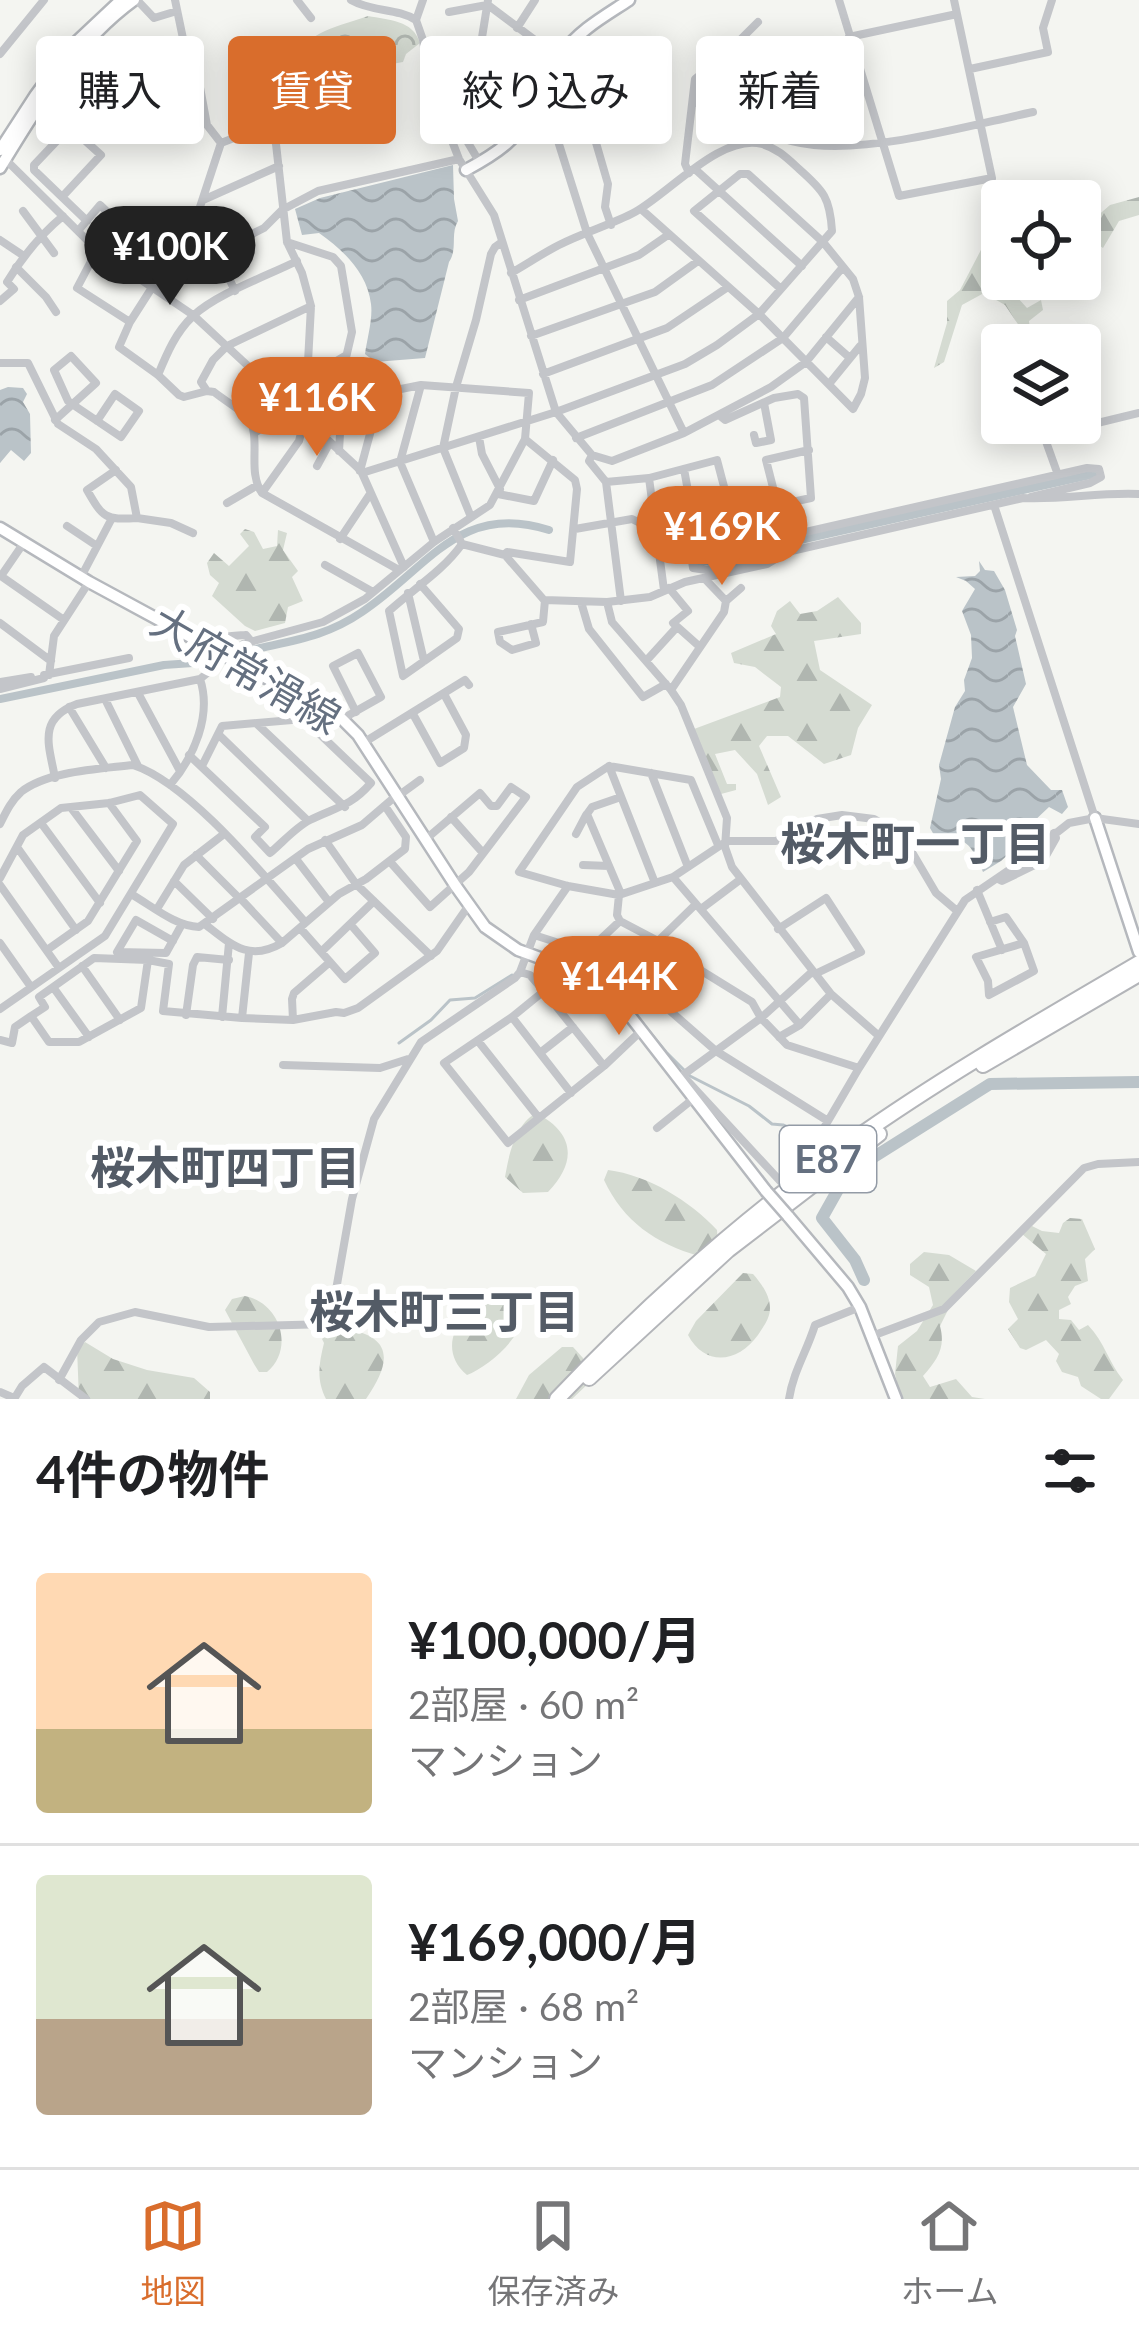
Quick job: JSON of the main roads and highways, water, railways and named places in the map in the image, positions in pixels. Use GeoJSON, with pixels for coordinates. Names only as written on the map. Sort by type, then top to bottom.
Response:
{"type":"FeatureCollection","features":[{"type":"Feature","properties":{"kind":"highway","name":"E87"},"geometry":{"type":"LineString","coordinates":[[557,1399],[656,1300],[788,1188],[962,1067],[1138,963]]}},
{"type":"Feature","properties":{"kind":"highway","name":"E87"},"geometry":{"type":"LineString","coordinates":[[569,1399],[728,1250],[855,1150],[1138,963]]}},
{"type":"Feature","properties":{"kind":"main road"},"geometry":{"type":"LineString","coordinates":[[1,158],[34,95],[70,47],[120,0]]}},
{"type":"Feature","properties":{"kind":"main road"},"geometry":{"type":"LineString","coordinates":[[1,158],[86,43],[136,0]]}},
{"type":"Feature","properties":{"kind":"main road"},"geometry":{"type":"LineString","coordinates":[[463,165],[480,163],[506,146],[522,129],[559,58],[589,27],[629,0]]}},
{"type":"Feature","properties":{"kind":"main road","name":"大府常滑線"},"geometry":{"type":"LineString","coordinates":[[0,528],[342,719],[363,743],[454,885],[494,935],[525,954],[592,979],[613,994],[766,1191],[837,1271],[860,1307],[896,1399]]}},
{"type":"Feature","properties":{"kind":"main road"},"geometry":{"type":"LineString","coordinates":[[1095,818],[1138,963]]}},
{"type":"Feature","properties":{"kind":"water"},"geometry":{"type":"Polygon","coordinates":[[[453,165],[458,221],[425,358],[375,362],[365,354],[371,310],[365,282],[353,263],[319,233],[302,235],[295,209],[320,198],[453,165]]]}},
{"type":"Feature","properties":{"kind":"water"},"geometry":{"type":"Polygon","coordinates":[[[23,388],[27,394],[23,402],[30,414],[31,453],[24,461],[11,450],[0,463],[0,390],[23,388]]]}},
{"type":"Feature","properties":{"kind":"water"},"geometry":{"type":"Polygon","coordinates":[[[979,561],[985,570],[994,571],[1005,590],[1017,630],[1026,684],[1013,707],[1027,765],[1051,790],[1062,790],[1068,807],[1062,814],[1049,807],[1031,824],[1033,832],[983,872],[966,843],[934,835],[930,828],[941,779],[939,765],[972,658],[971,635],[962,611],[975,589],[956,577],[975,576],[979,561]]]}},
{"type":"Feature","properties":{"kind":"waterway"},"geometry":{"type":"LineString","coordinates":[[694,564],[1099,473]]}},
{"type":"Feature","properties":{"kind":"waterway"},"geometry":{"type":"LineString","coordinates":[[256,649],[311,636],[349,620],[468,532],[518,523],[549,530]]}},
{"type":"Feature","properties":{"kind":"waterway"},"geometry":{"type":"LineString","coordinates":[[0,699],[193,663]]}},
{"type":"Feature","properties":{"kind":"waterway"},"geometry":{"type":"LineString","coordinates":[[576,966],[613,987],[690,1076],[749,1106],[772,1124],[829,1145]]}},
{"type":"Feature","properties":{"kind":"waterway"},"geometry":{"type":"LineString","coordinates":[[399,1043],[450,1000],[475,998],[512,975]]}},
{"type":"Feature","properties":{"kind":"waterway"},"geometry":{"type":"LineString","coordinates":[[864,1280],[855,1260],[822,1218],[850,1172],[990,1084],[1139,1082]]}},
{"type":"Feature","properties":{"kind":"district","name":"桜木町一丁目"},"geometry":{"type":"Point","coordinates":[915,844]}},
{"type":"Feature","properties":{"kind":"district","name":"桜木町四丁目"},"geometry":{"type":"Point","coordinates":[225,1168]}},
{"type":"Feature","properties":{"kind":"district","name":"桜木町三丁目"},"geometry":{"type":"Point","coordinates":[444,1312]}}]}
